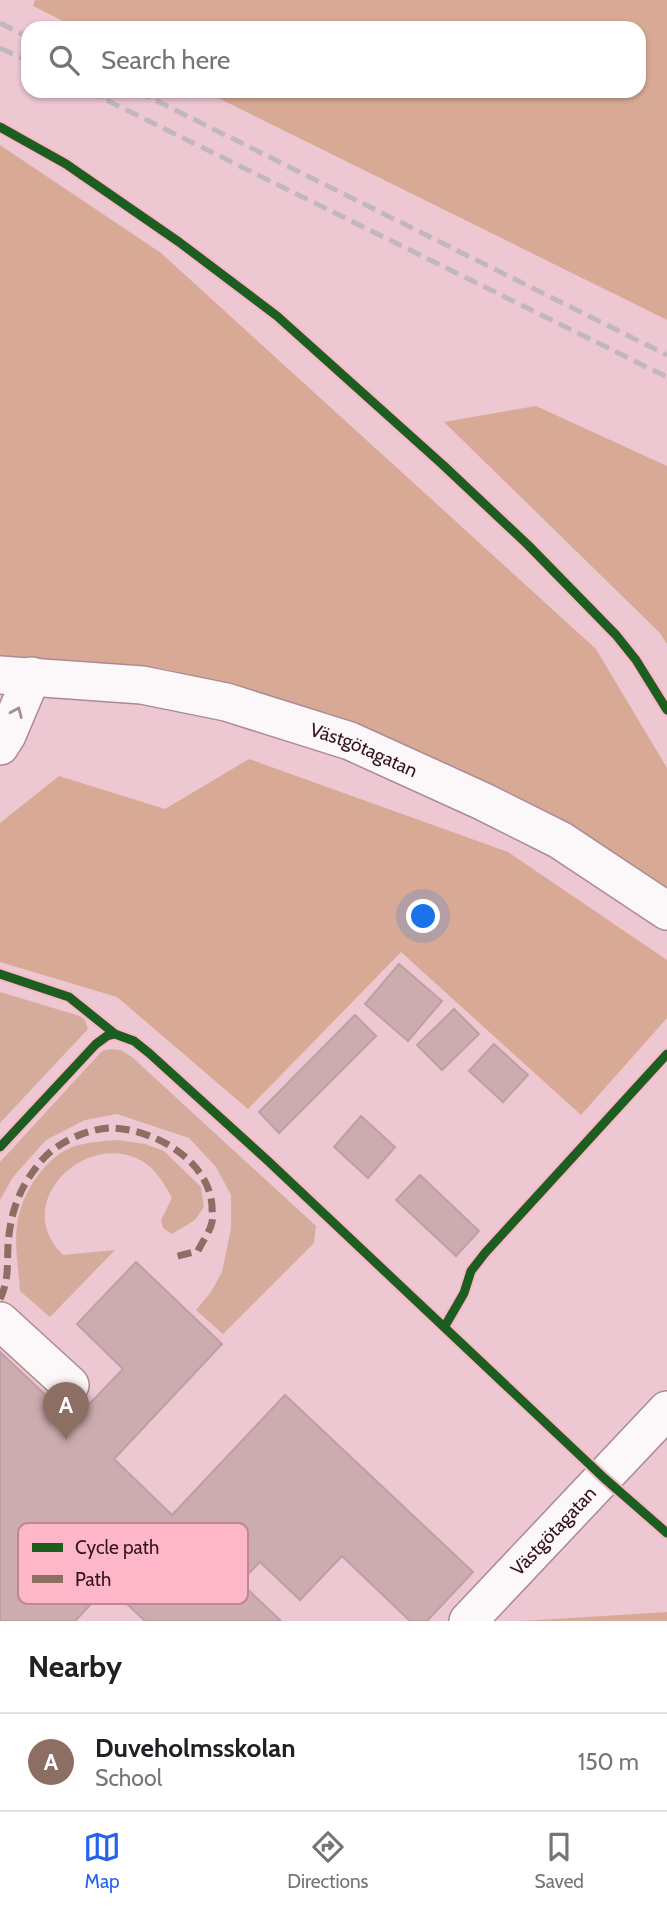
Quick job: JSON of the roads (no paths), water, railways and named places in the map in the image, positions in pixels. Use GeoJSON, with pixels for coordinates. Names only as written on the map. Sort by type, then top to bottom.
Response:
{"type":"FeatureCollection","features":[{"type":"Feature","properties":{"kind":"street","name":"Västgötagatan"},"geometry":{"type":"LineString","coordinates":[[0,746],[7,735],[16,676],[142,685],[226,702],[350,741],[482,801],[560,840],[667,911]]}},
{"type":"Feature","properties":{"kind":"street"},"geometry":{"type":"LineString","coordinates":[[0,1321],[70,1385]]}},
{"type":"Feature","properties":{"kind":"street","name":"Västgötagatan"},"geometry":{"type":"LineString","coordinates":[[468,1621],[667,1410]]}},
{"type":"Feature","properties":{"kind":"railway"},"geometry":{"type":"LineString","coordinates":[[0,23],[21,34]]}},
{"type":"Feature","properties":{"kind":"railway"},"geometry":{"type":"LineString","coordinates":[[0,48],[21,58]]}},
{"type":"Feature","properties":{"kind":"railway"},"geometry":{"type":"LineString","coordinates":[[102,98],[667,377]]}},
{"type":"Feature","properties":{"kind":"railway"},"geometry":{"type":"LineString","coordinates":[[151,98],[667,355]]}},
{"type":"Feature","properties":{"kind":"place","name":"Duveholmsskolan"},"geometry":{"type":"Point","coordinates":[66,1440]}}]}
